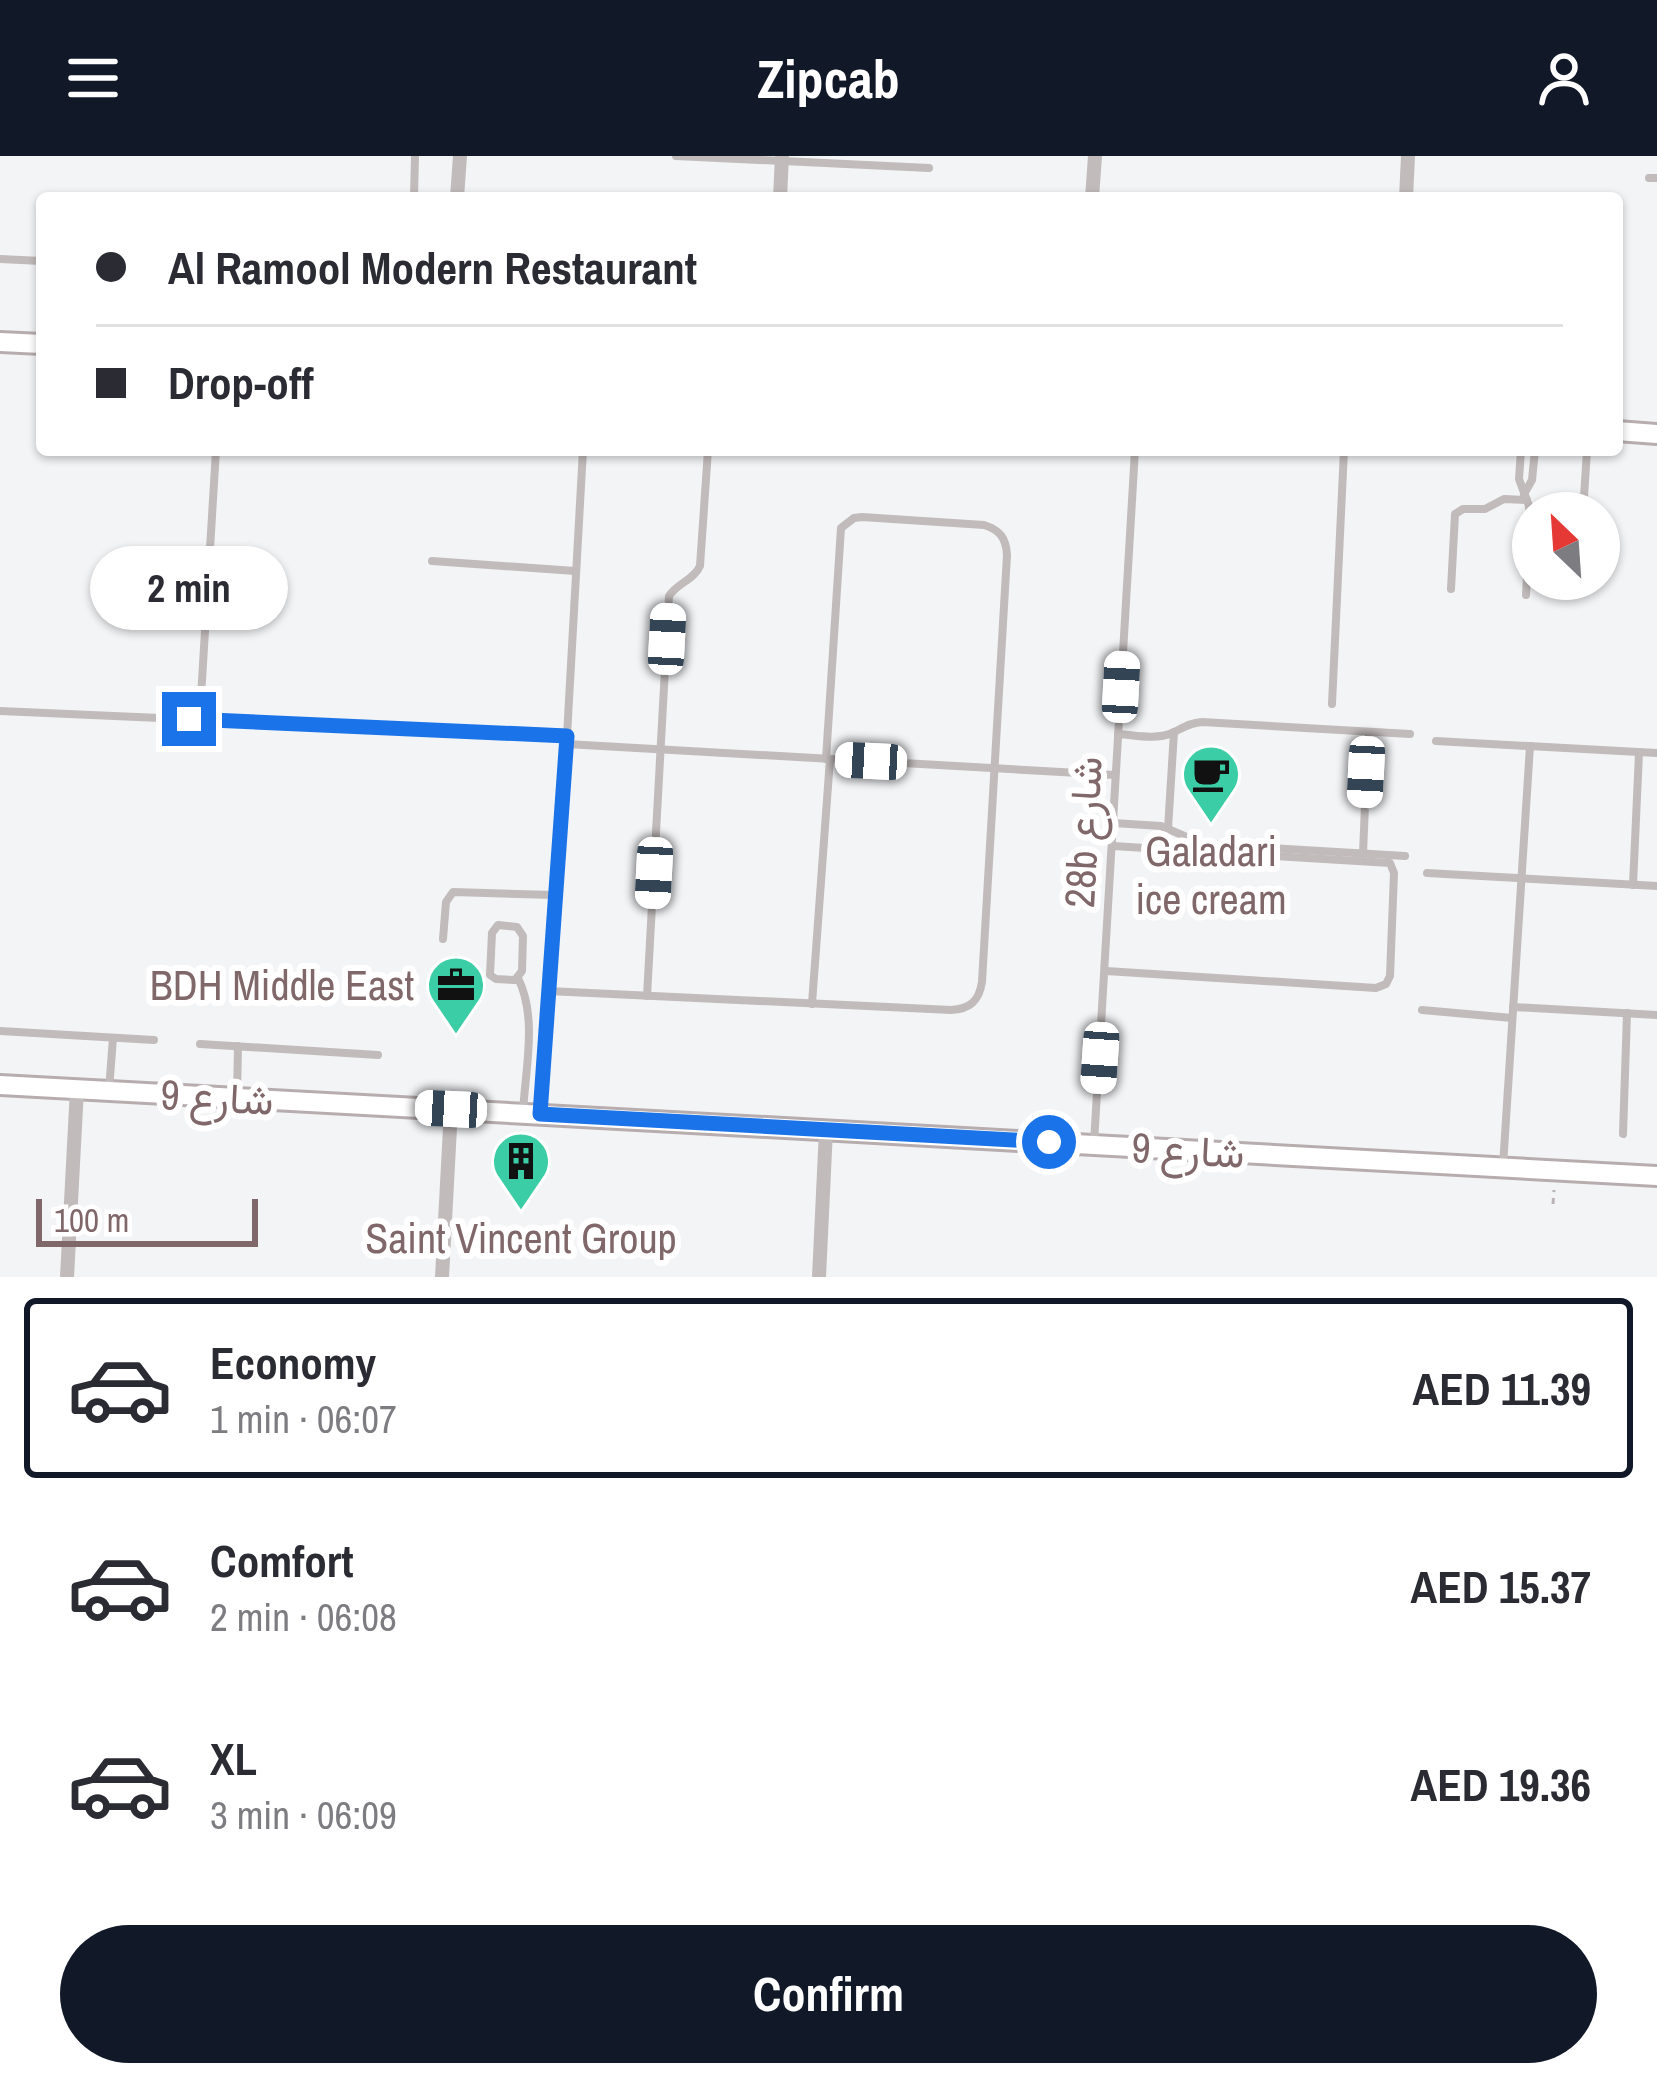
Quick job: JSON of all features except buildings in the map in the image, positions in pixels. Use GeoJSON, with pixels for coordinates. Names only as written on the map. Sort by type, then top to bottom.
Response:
{"type":"FeatureCollection","features":[{"type":"Feature","properties":{"kind":"street"},"geometry":{"type":"LineString","coordinates":[[457,192],[460,156]]}},
{"type":"Feature","properties":{"kind":"street"},"geometry":{"type":"LineString","coordinates":[[1092,192],[1095,156]]}},
{"type":"Feature","properties":{"kind":"street"},"geometry":{"type":"LineString","coordinates":[[1406,192],[1408,156]]}},
{"type":"Feature","properties":{"kind":"street"},"geometry":{"type":"LineString","coordinates":[[779,192],[782,158]]}},
{"type":"Feature","properties":{"kind":"street"},"geometry":{"type":"LineString","coordinates":[[0,341],[36,344]]}},
{"type":"Feature","properties":{"kind":"street"},"geometry":{"type":"LineString","coordinates":[[1623,431],[1657,434]]}},
{"type":"Feature","properties":{"kind":"street","name":"شارع 9"},"geometry":{"type":"LineString","coordinates":[[0,1085],[1657,1176]]}},
{"type":"Feature","properties":{"kind":"street"},"geometry":{"type":"LineString","coordinates":[[68,1277],[77,1089]]}},
{"type":"Feature","properties":{"kind":"street"},"geometry":{"type":"LineString","coordinates":[[442,1277],[451,1109]]}},
{"type":"Feature","properties":{"kind":"street"},"geometry":{"type":"LineString","coordinates":[[819,1277],[826,1130]]}},
{"type":"Feature","properties":{"kind":"lane"},"geometry":{"type":"LineString","coordinates":[[414,192],[415,156]]}},
{"type":"Feature","properties":{"kind":"lane"},"geometry":{"type":"LineString","coordinates":[[676,156],[929,168]]}},
{"type":"Feature","properties":{"kind":"lane"},"geometry":{"type":"LineString","coordinates":[[0,259],[36,261]]}},
{"type":"Feature","properties":{"kind":"lane"},"geometry":{"type":"LineString","coordinates":[[201,697],[216,456]]}},
{"type":"Feature","properties":{"kind":"lane"},"geometry":{"type":"LineString","coordinates":[[531,1114],[548,991],[583,456]]}},
{"type":"Feature","properties":{"kind":"lane"},"geometry":{"type":"LineString","coordinates":[[647,996],[670,596],[700,566],[708,456]]}},
{"type":"Feature","properties":{"kind":"lane","name":"28b شارع"},"geometry":{"type":"LineString","coordinates":[[1094,1144],[1135,456]]}},
{"type":"Feature","properties":{"kind":"lane"},"geometry":{"type":"LineString","coordinates":[[1332,704],[1345,456]]}},
{"type":"Feature","properties":{"kind":"lane"},"geometry":{"type":"LineString","coordinates":[[1521,456],[1519,479],[1524,492]]}},
{"type":"Feature","properties":{"kind":"lane"},"geometry":{"type":"LineString","coordinates":[[1528,492],[1534,456]]}},
{"type":"Feature","properties":{"kind":"lane"},"geometry":{"type":"LineString","coordinates":[[1584,492],[1587,456]]}},
{"type":"Feature","properties":{"kind":"lane"},"geometry":{"type":"LineString","coordinates":[[1451,589],[1455,514],[1512,498]]}},
{"type":"Feature","properties":{"kind":"lane"},"geometry":{"type":"LineString","coordinates":[[548,991],[812,1004],[952,1010],[974,1004],[982,982],[1007,555],[1002,535],[983,525],[862,518],[846,521],[840,536],[812,1004]]}},
{"type":"Feature","properties":{"kind":"lane"},"geometry":{"type":"LineString","coordinates":[[432,561],[574,571]]}},
{"type":"Feature","properties":{"kind":"lane"},"geometry":{"type":"LineString","coordinates":[[0,711],[1115,775]]}},
{"type":"Feature","properties":{"kind":"lane"},"geometry":{"type":"LineString","coordinates":[[1118,734],[1159,736],[1192,722],[1410,734]]}},
{"type":"Feature","properties":{"kind":"lane"},"geometry":{"type":"LineString","coordinates":[[1168,829],[1174,732]]}},
{"type":"Feature","properties":{"kind":"lane"},"geometry":{"type":"LineString","coordinates":[[1363,854],[1368,732]]}},
{"type":"Feature","properties":{"kind":"lane"},"geometry":{"type":"LineString","coordinates":[[1436,741],[1657,753]]}},
{"type":"Feature","properties":{"kind":"lane"},"geometry":{"type":"LineString","coordinates":[[1503,1167],[1530,746]]}},
{"type":"Feature","properties":{"kind":"lane"},"geometry":{"type":"LineString","coordinates":[[1633,885],[1640,752]]}},
{"type":"Feature","properties":{"kind":"lane"},"geometry":{"type":"LineString","coordinates":[[1113,823],[1154,825],[1203,844],[1405,856]]}},
{"type":"Feature","properties":{"kind":"lane"},"geometry":{"type":"LineString","coordinates":[[1106,971],[1376,988],[1390,976],[1394,873],[1390,863],[1113,846]]}},
{"type":"Feature","properties":{"kind":"lane"},"geometry":{"type":"LineString","coordinates":[[1427,873],[1657,886]]}},
{"type":"Feature","properties":{"kind":"lane"},"geometry":{"type":"LineString","coordinates":[[443,939],[446,902],[453,892],[554,895]]}},
{"type":"Feature","properties":{"kind":"lane"},"geometry":{"type":"LineString","coordinates":[[498,926],[517,927],[522,933],[518,978],[490,975],[492,933],[498,926]]}},
{"type":"Feature","properties":{"kind":"lane"},"geometry":{"type":"LineString","coordinates":[[518,978],[529,1016],[531,1114]]}},
{"type":"Feature","properties":{"kind":"lane"},"geometry":{"type":"LineString","coordinates":[[1421,1010],[1657,1015]]}},
{"type":"Feature","properties":{"kind":"lane"},"geometry":{"type":"LineString","coordinates":[[1623,1134],[1627,1013]]}},
{"type":"Feature","properties":{"kind":"lane"},"geometry":{"type":"LineString","coordinates":[[0,1031],[154,1040]]}},
{"type":"Feature","properties":{"kind":"lane"},"geometry":{"type":"LineString","coordinates":[[109,1091],[113,1038]]}},
{"type":"Feature","properties":{"kind":"lane"},"geometry":{"type":"LineString","coordinates":[[200,1044],[378,1055]]}},
{"type":"Feature","properties":{"kind":"lane"},"geometry":{"type":"LineString","coordinates":[[237,1098],[238,1046]]}},
{"type":"Feature","properties":{"kind":"place","name":"Galadari ice cream"},"geometry":{"type":"Point","coordinates":[1211,825]}},
{"type":"Feature","properties":{"kind":"place","name":"BDH Middle East"},"geometry":{"type":"Point","coordinates":[456,1036]}},
{"type":"Feature","properties":{"kind":"place","name":"Saint Vincent Group"},"geometry":{"type":"Point","coordinates":[521,1212]}},
{"type":"Feature","properties":{"kind":"route"},"geometry":{"type":"LineString","coordinates":[[189,719],[567,736],[540,1114],[1049,1142]]}}]}
